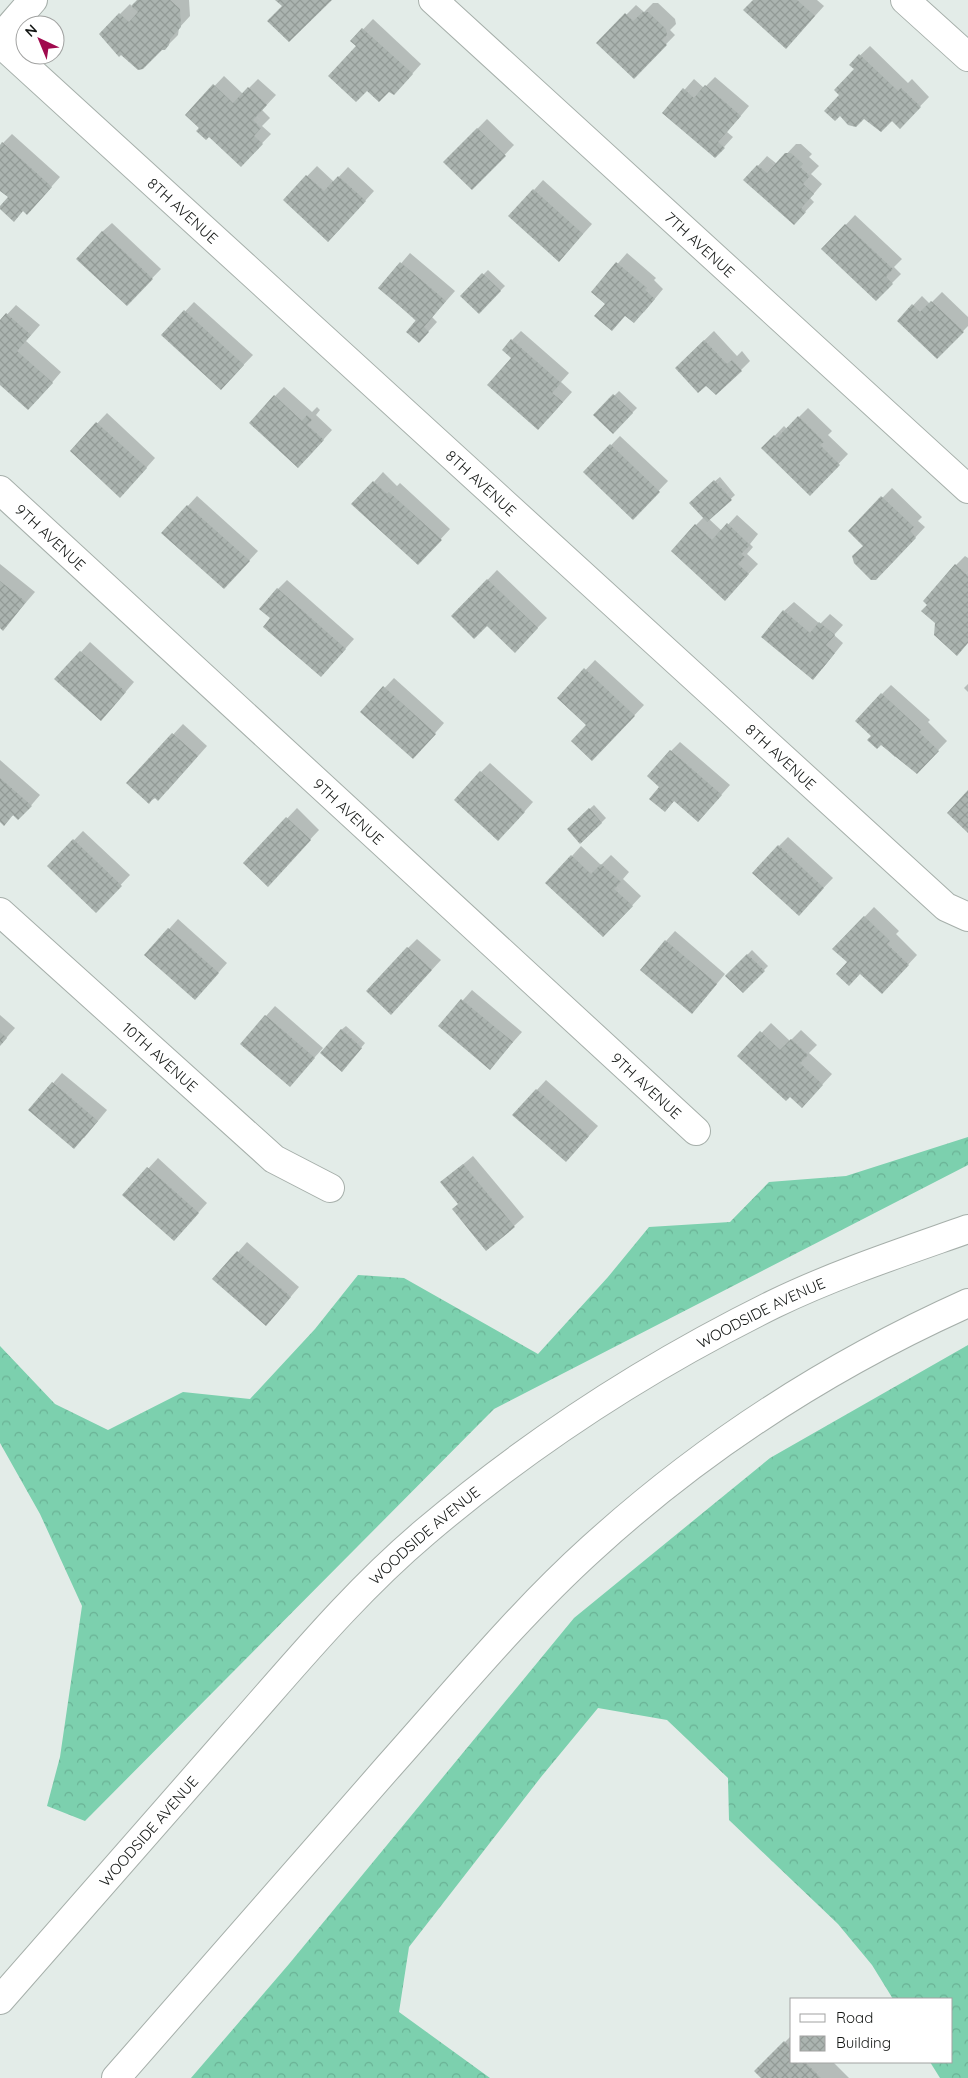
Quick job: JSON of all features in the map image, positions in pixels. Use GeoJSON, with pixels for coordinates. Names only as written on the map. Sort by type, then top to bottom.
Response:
{"type":"FeatureCollection","features":[{"type":"Feature","properties":{"kind":"street"},"geometry":{"type":"LineString","coordinates":[[0,38],[33,0]]}},
{"type":"Feature","properties":{"kind":"street","name":"7TH AVENUE"},"geometry":{"type":"LineString","coordinates":[[433,0],[968,489]]}},
{"type":"Feature","properties":{"kind":"street"},"geometry":{"type":"LineString","coordinates":[[905,0],[968,57]]}},
{"type":"Feature","properties":{"kind":"street","name":"8TH AVENUE"},"geometry":{"type":"LineString","coordinates":[[0,43],[946,907],[968,917]]}},
{"type":"Feature","properties":{"kind":"street","name":"9TH AVENUE"},"geometry":{"type":"LineString","coordinates":[[0,490],[696,1130]]}},
{"type":"Feature","properties":{"kind":"street","name":"10TH AVENUE"},"geometry":{"type":"LineString","coordinates":[[0,912],[274,1159],[330,1188]]}},
{"type":"Feature","properties":{"kind":"street","name":"WOODSIDE AVENUE"},"geometry":{"type":"LineString","coordinates":[[0,2000],[348,1604],[424,1533],[507,1466],[594,1404],[686,1350],[776,1303],[871,1263],[968,1229]]}},
{"type":"Feature","properties":{"kind":"street"},"geometry":{"type":"LineString","coordinates":[[116,2078],[513,1626],[593,1548],[670,1483],[755,1421],[842,1367],[968,1302]]}},
{"type":"Feature","properties":{"kind":"green space"},"geometry":{"type":"Polygon","coordinates":[[[968,1137],[968,1165],[494,1409],[85,1821],[47,1806],[60,1757],[82,1606],[40,1514],[0,1443],[0,1346],[55,1404],[108,1430],[183,1392],[250,1399],[315,1329],[358,1275],[404,1278],[538,1354],[608,1277],[649,1227],[730,1222],[769,1182],[846,1176],[968,1137]]]}},
{"type":"Feature","properties":{"kind":"green space"},"geometry":{"type":"Polygon","coordinates":[[[968,1345],[968,2078],[940,2078],[931,2063],[953,2063],[953,1998],[892,1998],[872,1965],[838,1924],[729,1820],[728,1778],[667,1720],[598,1708],[541,1777],[409,1947],[399,2012],[490,2078],[191,2078],[289,1964],[574,1618],[770,1458],[968,1345]]]}},
{"type":"Feature","properties":{"kind":"building"},"geometry":{"type":"Polygon","coordinates":[[[137,0],[170,0],[180,9],[181,27],[170,39],[169,45],[165,50],[162,50],[143,69],[138,70],[121,55],[119,57],[99,34],[119,13],[129,22],[138,12],[131,6],[137,0]]]}},
{"type":"Feature","properties":{"kind":"building"},"geometry":{"type":"Polygon","coordinates":[[[275,0],[332,0],[289,42],[267,21],[282,6],[275,0]]]}},
{"type":"Feature","properties":{"kind":"building"},"geometry":{"type":"Polygon","coordinates":[[[753,0],[797,0],[815,16],[786,49],[743,10],[753,0]]]}},
{"type":"Feature","properties":{"kind":"building"},"geometry":{"type":"Polygon","coordinates":[[[643,12],[648,12],[666,29],[667,35],[662,40],[667,45],[634,79],[596,43],[625,13],[633,21],[643,12]]]}},
{"type":"Feature","properties":{"kind":"building"},"geometry":{"type":"Polygon","coordinates":[[[362,28],[413,74],[394,95],[389,92],[379,102],[367,91],[356,102],[328,76],[356,46],[350,41],[362,28]]]}},
{"type":"Feature","properties":{"kind":"building"},"geometry":{"type":"Polygon","coordinates":[[[859,54],[898,91],[901,88],[921,107],[900,129],[892,121],[881,132],[864,119],[856,127],[848,125],[840,116],[835,121],[824,111],[839,95],[834,90],[854,69],[849,65],[859,54]]]}},
{"type":"Feature","properties":{"kind":"building"},"geometry":{"type":"Polygon","coordinates":[[[213,84],[233,103],[248,87],[267,105],[253,120],[261,128],[254,136],[263,144],[241,167],[209,137],[206,140],[196,131],[199,128],[185,115],[213,84]]]}},
{"type":"Feature","properties":{"kind":"building"},"geometry":{"type":"Polygon","coordinates":[[[705,85],[741,116],[718,142],[725,148],[715,158],[662,113],[683,88],[694,98],[705,85]]]}},
{"type":"Feature","properties":{"kind":"building"},"geometry":{"type":"Polygon","coordinates":[[[477,128],[506,156],[472,190],[443,162],[477,128]]]}},
{"type":"Feature","properties":{"kind":"building"},"geometry":{"type":"Polygon","coordinates":[[[2,142],[52,187],[27,215],[23,211],[14,222],[0,209],[0,206],[8,197],[0,191],[0,145],[2,142]]]}},
{"type":"Feature","properties":{"kind":"building"},"geometry":{"type":"Polygon","coordinates":[[[785,153],[791,153],[803,164],[800,167],[810,176],[803,184],[814,194],[801,208],[806,212],[794,225],[743,180],[757,165],[767,173],[785,153]]]}},
{"type":"Feature","properties":{"kind":"building"},"geometry":{"type":"Polygon","coordinates":[[[306,175],[324,191],[338,176],[366,201],[328,242],[283,200],[306,175]]]}},
{"type":"Feature","properties":{"kind":"building"},"geometry":{"type":"Polygon","coordinates":[[[533,189],[583,234],[559,262],[508,216],[533,189]]]}},
{"type":"Feature","properties":{"kind":"building"},"geometry":{"type":"Polygon","coordinates":[[[845,224],[893,269],[886,277],[893,284],[876,301],[821,249],[845,224]]]}},
{"type":"Feature","properties":{"kind":"building"},"geometry":{"type":"Polygon","coordinates":[[[102,231],[153,279],[127,306],[76,259],[102,231]]]}},
{"type":"Feature","properties":{"kind":"building"},"geometry":{"type":"Polygon","coordinates":[[[400,262],[446,301],[424,327],[429,332],[419,343],[406,332],[416,320],[378,288],[400,262]]]}},
{"type":"Feature","properties":{"kind":"building"},"geometry":{"type":"Polygon","coordinates":[[[616,262],[647,288],[645,290],[655,299],[634,323],[625,316],[612,331],[594,316],[605,304],[591,292],[616,262]]]}},
{"type":"Feature","properties":{"kind":"building"},"geometry":{"type":"Polygon","coordinates":[[[482,273],[501,291],[479,314],[460,296],[482,273]]]}},
{"type":"Feature","properties":{"kind":"building"},"geometry":{"type":"Polygon","coordinates":[[[931,301],[964,332],[937,359],[897,321],[912,304],[920,312],[931,301]]]}},
{"type":"Feature","properties":{"kind":"building"},"geometry":{"type":"Polygon","coordinates":[[[184,310],[244,365],[221,390],[161,335],[184,310]]]}},
{"type":"Feature","properties":{"kind":"building"},"geometry":{"type":"Polygon","coordinates":[[[6,313],[31,335],[17,351],[53,383],[28,410],[0,385],[0,320],[6,313]]]}},
{"type":"Feature","properties":{"kind":"building"},"geometry":{"type":"Polygon","coordinates":[[[511,339],[561,383],[552,393],[563,402],[538,430],[487,385],[511,358],[502,350],[511,339]]]}},
{"type":"Feature","properties":{"kind":"building"},"geometry":{"type":"Polygon","coordinates":[[[704,340],[727,364],[732,360],[742,371],[716,395],[706,386],[698,393],[675,368],[704,340]]]}},
{"type":"Feature","properties":{"kind":"building"},"geometry":{"type":"Polygon","coordinates":[[[613,394],[633,413],[613,434],[593,415],[613,394]]]}},
{"type":"Feature","properties":{"kind":"building"},"geometry":{"type":"Polygon","coordinates":[[[274,395],[302,421],[307,415],[312,420],[307,425],[324,440],[298,468],[249,423],[274,395]]]}},
{"type":"Feature","properties":{"kind":"building"},"geometry":{"type":"Polygon","coordinates":[[[798,416],[824,442],[820,445],[840,465],[810,496],[761,448],[774,435],[777,438],[798,416]]]}},
{"type":"Feature","properties":{"kind":"building"},"geometry":{"type":"Polygon","coordinates":[[[96,422],[147,468],[120,498],[70,451],[96,422]]]}},
{"type":"Feature","properties":{"kind":"building"},"geometry":{"type":"Polygon","coordinates":[[[610,444],[660,492],[633,520],[583,472],[610,444]]]}},
{"type":"Feature","properties":{"kind":"building"},"geometry":{"type":"Polygon","coordinates":[[[714,480],[732,500],[707,522],[689,503],[714,480]]]}},
{"type":"Feature","properties":{"kind":"building"},"geometry":{"type":"Polygon","coordinates":[[[373,481],[387,494],[389,492],[442,540],[418,565],[351,504],[373,481]]]}},
{"type":"Feature","properties":{"kind":"building"},"geometry":{"type":"Polygon","coordinates":[[[881,496],[914,527],[910,531],[916,538],[876,580],[871,580],[854,563],[852,556],[863,546],[848,531],[881,496]]]}},
{"type":"Feature","properties":{"kind":"building"},"geometry":{"type":"Polygon","coordinates":[[[187,505],[250,561],[224,589],[161,533],[187,505]]]}},
{"type":"Feature","properties":{"kind":"building"},"geometry":{"type":"Polygon","coordinates":[[[727,523],[750,545],[741,554],[745,557],[738,564],[749,574],[725,601],[671,551],[695,524],[712,540],[727,523]]]}},
{"type":"Feature","properties":{"kind":"building"},"geometry":{"type":"Polygon","coordinates":[[[955,564],[968,576],[968,643],[957,656],[934,635],[935,623],[921,611],[927,605],[923,601],[955,564]]]}},
{"type":"Feature","properties":{"kind":"building"},"geometry":{"type":"Polygon","coordinates":[[[487,579],[538,628],[515,653],[487,626],[474,639],[451,616],[487,579]]]}},
{"type":"Feature","properties":{"kind":"building"},"geometry":{"type":"Polygon","coordinates":[[[0,581],[26,602],[3,631],[0,628],[0,581]]]}},
{"type":"Feature","properties":{"kind":"building"},"geometry":{"type":"Polygon","coordinates":[[[277,588],[346,649],[321,677],[263,627],[270,618],[259,609],[277,588]]]}},
{"type":"Feature","properties":{"kind":"building"},"geometry":{"type":"Polygon","coordinates":[[[783,610],[810,633],[819,622],[835,635],[826,645],[835,653],[813,680],[761,637],[783,610]]]}},
{"type":"Feature","properties":{"kind":"building"},"geometry":{"type":"Polygon","coordinates":[[[80,651],[126,692],[101,721],[54,679],[80,651]]]}},
{"type":"Feature","properties":{"kind":"building"},"geometry":{"type":"Polygon","coordinates":[[[584,668],[635,716],[592,761],[571,741],[586,725],[557,698],[584,668]]]}},
{"type":"Feature","properties":{"kind":"building"},"geometry":{"type":"Polygon","coordinates":[[[383,686],[436,734],[413,759],[360,712],[383,686]]]}},
{"type":"Feature","properties":{"kind":"building"},"geometry":{"type":"Polygon","coordinates":[[[881,693],[921,730],[919,732],[939,751],[917,774],[881,745],[877,749],[867,740],[871,736],[855,721],[881,693]]]}},
{"type":"Feature","properties":{"kind":"building"},"geometry":{"type":"Polygon","coordinates":[[[172,733],[198,756],[158,801],[154,797],[149,804],[126,783],[172,733]]]}},
{"type":"Feature","properties":{"kind":"building"},"geometry":{"type":"Polygon","coordinates":[[[670,750],[722,795],[698,822],[674,801],[665,812],[649,799],[659,787],[647,776],[670,750]]]}},
{"type":"Feature","properties":{"kind":"building"},"geometry":{"type":"Polygon","coordinates":[[[480,771],[525,812],[498,841],[454,800],[480,771]]]}},
{"type":"Feature","properties":{"kind":"building"},"geometry":{"type":"Polygon","coordinates":[[[0,778],[32,806],[18,820],[13,815],[4,826],[0,822],[0,778]]]}},
{"type":"Feature","properties":{"kind":"building"},"geometry":{"type":"Polygon","coordinates":[[[968,790],[968,833],[947,813],[968,790]]]}},
{"type":"Feature","properties":{"kind":"building"},"geometry":{"type":"Polygon","coordinates":[[[589,808],[602,823],[580,844],[567,829],[589,808]]]}},
{"type":"Feature","properties":{"kind":"building"},"geometry":{"type":"Polygon","coordinates":[[[286,817],[311,840],[268,887],[243,863],[286,817]]]}},
{"type":"Feature","properties":{"kind":"building"},"geometry":{"type":"Polygon","coordinates":[[[73,839],[122,886],[96,913],[47,866],[73,839]]]}},
{"type":"Feature","properties":{"kind":"building"},"geometry":{"type":"Polygon","coordinates":[[[778,845],[824,888],[799,916],[752,873],[778,845]]]}},
{"type":"Feature","properties":{"kind":"building"},"geometry":{"type":"Polygon","coordinates":[[[571,855],[591,874],[601,864],[621,882],[614,889],[633,906],[603,937],[545,883],[571,855]]]}},
{"type":"Feature","properties":{"kind":"building"},"geometry":{"type":"Polygon","coordinates":[[[864,916],[890,941],[887,944],[909,965],[882,994],[860,974],[849,986],[836,974],[847,962],[832,949],[864,916]]]}},
{"type":"Feature","properties":{"kind":"building"},"geometry":{"type":"Polygon","coordinates":[[[168,928],[219,973],[195,1000],[144,955],[168,928]]]}},
{"type":"Feature","properties":{"kind":"building"},"geometry":{"type":"Polygon","coordinates":[[[665,940],[717,984],[692,1014],[640,970],[665,940]]]}},
{"type":"Feature","properties":{"kind":"building"},"geometry":{"type":"Polygon","coordinates":[[[407,947],[432,970],[391,1015],[366,991],[407,947]]]}},
{"type":"Feature","properties":{"kind":"building"},"geometry":{"type":"Polygon","coordinates":[[[747,954],[765,971],[743,993],[725,976],[747,954]]]}},
{"type":"Feature","properties":{"kind":"building"},"geometry":{"type":"Polygon","coordinates":[[[461,999],[513,1042],[490,1070],[438,1026],[461,999]]]}},
{"type":"Feature","properties":{"kind":"building"},"geometry":{"type":"Polygon","coordinates":[[[265,1015],[315,1058],[290,1087],[240,1044],[265,1015]]]}},
{"type":"Feature","properties":{"kind":"building"},"geometry":{"type":"Polygon","coordinates":[[[341,1029],[362,1048],[342,1072],[320,1053],[341,1029]]]}},
{"type":"Feature","properties":{"kind":"building"},"geometry":{"type":"Polygon","coordinates":[[[760,1031],[780,1050],[791,1039],[808,1055],[800,1063],[823,1085],[802,1108],[790,1097],[786,1101],[737,1056],[760,1031]]]}},
{"type":"Feature","properties":{"kind":"building"},"geometry":{"type":"Polygon","coordinates":[[[0,1032],[7,1038],[0,1046],[0,1032]]]}},
{"type":"Feature","properties":{"kind":"building"},"geometry":{"type":"Polygon","coordinates":[[[52,1082],[98,1121],[74,1149],[28,1110],[52,1082]]]}},
{"type":"Feature","properties":{"kind":"building"},"geometry":{"type":"Polygon","coordinates":[[[536,1089],[589,1136],[566,1162],[512,1115],[536,1089]]]}},
{"type":"Feature","properties":{"kind":"building"},"geometry":{"type":"Polygon","coordinates":[[[463,1164],[515,1227],[486,1251],[452,1209],[458,1204],[440,1182],[463,1164]]]}},
{"type":"Feature","properties":{"kind":"building"},"geometry":{"type":"Polygon","coordinates":[[[147,1167],[199,1213],[174,1241],[122,1195],[147,1167]]]}},
{"type":"Feature","properties":{"kind":"building"},"geometry":{"type":"Polygon","coordinates":[[[237,1251],[291,1297],[266,1326],[212,1279],[237,1251]]]}},
{"type":"Feature","properties":{"kind":"building"},"geometry":{"type":"Polygon","coordinates":[[[784,2041],[790,2047],[790,2063],[806,2063],[821,2078],[761,2078],[754,2071],[784,2041]]]}}]}
